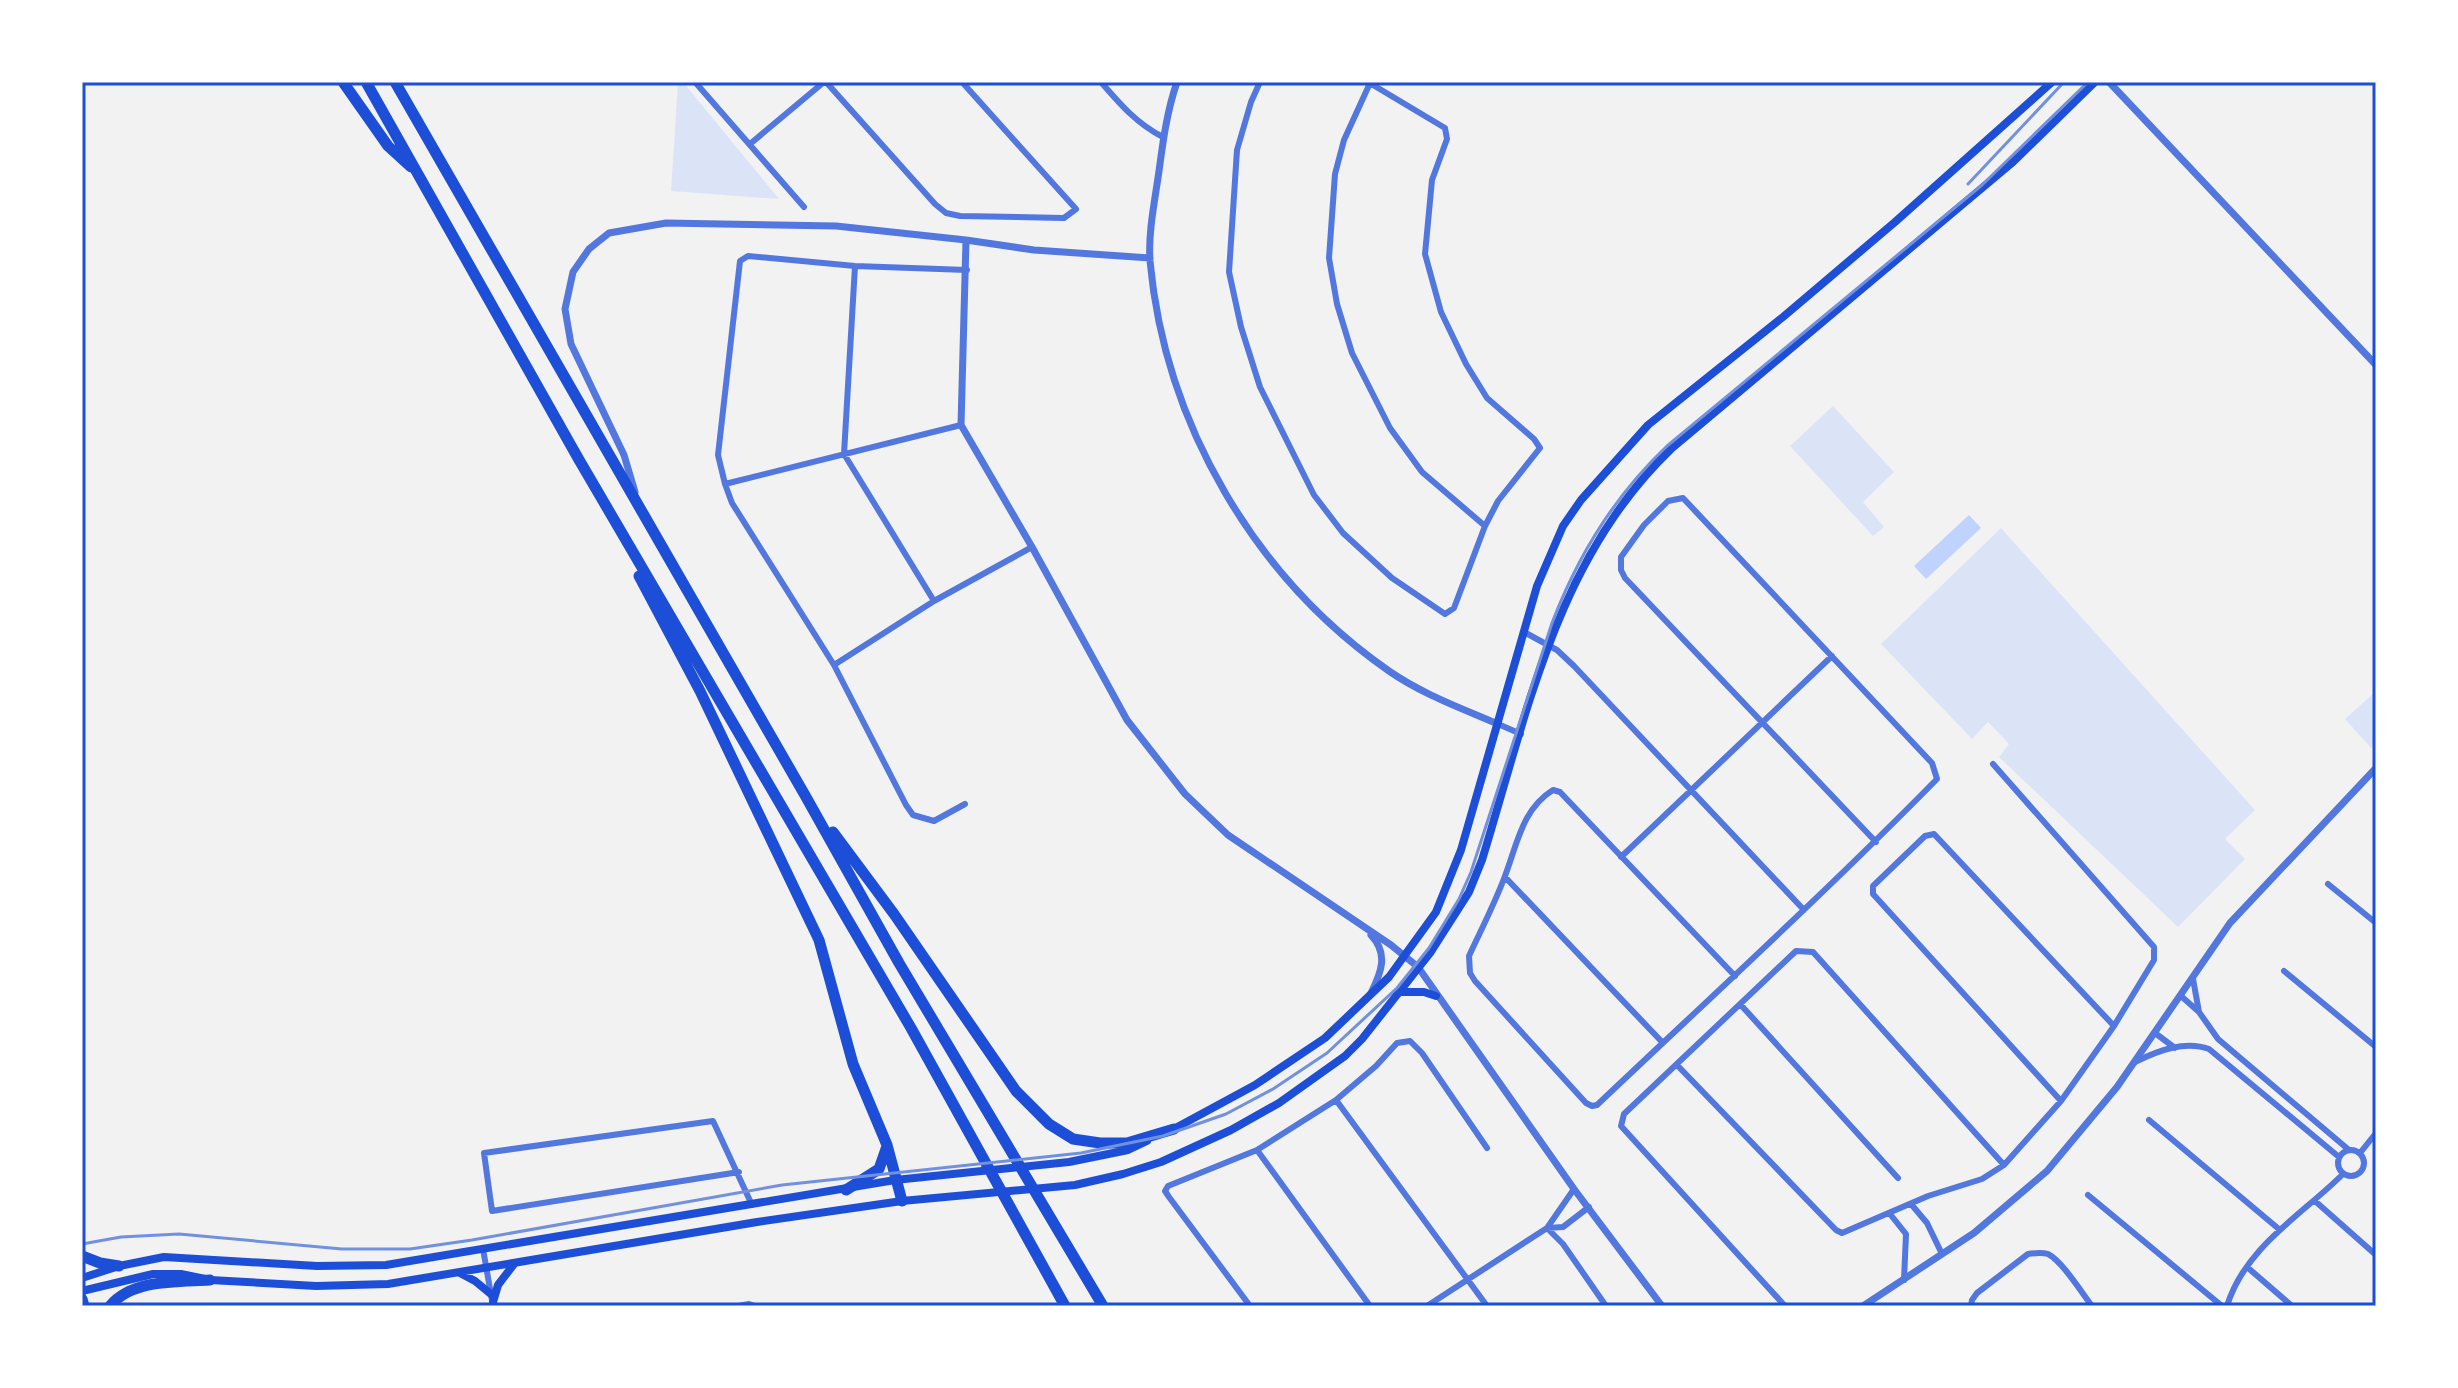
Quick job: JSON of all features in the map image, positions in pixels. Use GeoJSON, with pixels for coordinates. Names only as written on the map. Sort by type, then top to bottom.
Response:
{"type":"FeatureCollection","features":[{"type":"Feature","properties":{"kind":"highway"},"geometry":{"type":"LineString","coordinates":[[343,82],[388,146],[420,176]]}},
{"type":"Feature","properties":{"kind":"highway"},"geometry":{"type":"LineString","coordinates":[[366,82],[578,458],[911,1028],[1065,1306]]}},
{"type":"Feature","properties":{"kind":"highway"},"geometry":{"type":"LineString","coordinates":[[395,82],[899,963],[1103,1306]]}},
{"type":"Feature","properties":{"kind":"highway"},"geometry":{"type":"LineString","coordinates":[[578,458],[700,691],[819,940],[853,1064],[887,1145],[902,1201]]}},
{"type":"Feature","properties":{"kind":"highway"},"geometry":{"type":"LineString","coordinates":[[806,797],[894,914],[1016,1091],[1049,1124],[1073,1139],[1100,1143],[1127,1143],[1174,1129]]}},
{"type":"Feature","properties":{"kind":"highway"},"geometry":{"type":"LineString","coordinates":[[846,1190],[879,1169],[887,1145]]}},
{"type":"Feature","properties":{"kind":"highway"},"geometry":{"type":"LineString","coordinates":[[82,1256],[89,1261],[119,1266]]}},
{"type":"Feature","properties":{"kind":"highway"},"geometry":{"type":"LineString","coordinates":[[110,1306],[125,1293],[145,1286],[210,1280]]}},
{"type":"Feature","properties":{"kind":"highway"},"geometry":{"type":"LineString","coordinates":[[82,1299],[84,1306]]}},
{"type":"Feature","properties":{"kind":"main road"},"geometry":{"type":"LineString","coordinates":[[82,1278],[119,1266],[164,1257],[317,1266],[386,1265],[895,1180],[1069,1162],[1128,1150],[1174,1129],[1305,1053],[1367,1000],[1405,957],[1436,912],[1461,850],[1537,586],[1563,526],[1581,500],[1648,425],[1873,241],[2052,82]]}},
{"type":"Feature","properties":{"kind":"main road"},"geometry":{"type":"LineString","coordinates":[[82,1291],[153,1274],[316,1286],[388,1284],[902,1201],[1075,1185],[1161,1162],[1231,1130],[1279,1103],[1345,1056],[1400,992],[1469,892],[1482,860],[1548,645],[1586,559],[1618,510],[1651,468],[2013,162],[2095,82]]}},
{"type":"Feature","properties":{"kind":"main road"},"geometry":{"type":"LineString","coordinates":[[1400,992],[1424,992],[1436,996]]}},
{"type":"Feature","properties":{"kind":"main road"},"geometry":{"type":"LineString","coordinates":[[459,1273],[475,1281],[492,1301],[498,1285],[515,1264]]}},
{"type":"Feature","properties":{"kind":"main road"},"geometry":{"type":"LineString","coordinates":[[316,1286],[317,1266]]}},
{"type":"Feature","properties":{"kind":"street"},"geometry":{"type":"LineString","coordinates":[[695,82],[804,207]]}},
{"type":"Feature","properties":{"kind":"street"},"geometry":{"type":"LineString","coordinates":[[750,144],[825,82],[946,213],[960,216],[1064,218],[1076,209],[962,82]]}},
{"type":"Feature","properties":{"kind":"street"},"geometry":{"type":"LineString","coordinates":[[1101,82],[1136,121],[1163,137]]}},
{"type":"Feature","properties":{"kind":"street"},"geometry":{"type":"LineString","coordinates":[[1177,82],[1163,137],[1150,258],[1156,303],[1172,374],[1204,452],[1252,538],[1328,623],[1390,671],[1427,694],[1521,734]]}},
{"type":"Feature","properties":{"kind":"street"},"geometry":{"type":"LineString","coordinates":[[1260,82],[1237,150],[1229,272],[1241,327],[1260,387],[1314,495],[1343,533],[1392,578],[1445,614],[1454,608],[1485,526],[1498,501],[1537,454],[1538,443],[1487,398],[1466,364],[1441,312],[1425,254],[1432,180],[1447,139],[1445,128],[1369,83],[1344,140],[1335,174],[1329,258],[1337,304],[1352,353],[1390,428],[1422,472],[1485,526]]}},
{"type":"Feature","properties":{"kind":"street"},"geometry":{"type":"LineString","coordinates":[[2109,82],[2376,365]]}},
{"type":"Feature","properties":{"kind":"street"},"geometry":{"type":"LineString","coordinates":[[642,513],[624,455],[571,344],[565,309],[573,272],[589,249],[609,233],[666,223],[836,226],[1034,250],[1150,258]]}},
{"type":"Feature","properties":{"kind":"street"},"geometry":{"type":"LineString","coordinates":[[966,240],[961,425],[1127,720],[1185,794],[1228,835],[1418,967],[1574,1189],[1662,1306]]}},
{"type":"Feature","properties":{"kind":"street"},"geometry":{"type":"LineString","coordinates":[[965,804],[934,821],[913,815],[834,665],[732,503],[718,455],[740,261],[748,256],[855,266],[967,270]]}},
{"type":"Feature","properties":{"kind":"street"},"geometry":{"type":"LineString","coordinates":[[855,266],[844,454],[934,601]]}},
{"type":"Feature","properties":{"kind":"street"},"geometry":{"type":"LineString","coordinates":[[725,484],[961,425]]}},
{"type":"Feature","properties":{"kind":"street"},"geometry":{"type":"LineString","coordinates":[[1735,976],[1560,792],[1553,790],[1533,807],[1520,829],[1505,877],[1469,956],[1470,973],[1586,1103],[1597,1105],[1735,976],[1876,842],[1937,779],[1932,763],[1683,498],[1668,501],[1644,525],[1621,557],[1621,570],[1625,578],[1876,842]]}},
{"type":"Feature","properties":{"kind":"street"},"geometry":{"type":"LineString","coordinates":[[834,665],[934,601],[1032,547]]}},
{"type":"Feature","properties":{"kind":"street"},"geometry":{"type":"LineString","coordinates":[[1524,632],[1548,645],[1574,666],[1804,910]]}},
{"type":"Feature","properties":{"kind":"street"},"geometry":{"type":"LineString","coordinates":[[1621,857],[1832,656]]}},
{"type":"Feature","properties":{"kind":"street"},"geometry":{"type":"LineString","coordinates":[[1677,1065],[1842,1233],[1982,1179],[2004,1165],[2061,1101],[2114,1026],[2154,960],[2154,947],[1993,764]]}},
{"type":"Feature","properties":{"kind":"street"},"geometry":{"type":"LineString","coordinates":[[1863,1306],[1974,1233],[2047,1171],[2081,1134],[2135,1062],[2230,923],[2376,768]]}},
{"type":"Feature","properties":{"kind":"street"},"geometry":{"type":"LineString","coordinates":[[2061,1101],[1873,894],[1873,886],[1925,836],[1934,834],[2114,1026]]}},
{"type":"Feature","properties":{"kind":"street"},"geometry":{"type":"LineString","coordinates":[[1505,877],[1663,1043]]}},
{"type":"Feature","properties":{"kind":"street"},"geometry":{"type":"LineString","coordinates":[[2328,884],[2376,923]]}},
{"type":"Feature","properties":{"kind":"street"},"geometry":{"type":"LineString","coordinates":[[1364,928],[1381,949],[1383,964],[1367,1000]]}},
{"type":"Feature","properties":{"kind":"street"},"geometry":{"type":"LineString","coordinates":[[1785,1306],[1621,1126],[1624,1114],[1796,951],[1813,952],[2004,1165]]}},
{"type":"Feature","properties":{"kind":"street"},"geometry":{"type":"LineString","coordinates":[[2284,971],[2376,1047]]}},
{"type":"Feature","properties":{"kind":"street"},"geometry":{"type":"LineString","coordinates":[[2193,979],[2199,1012]]}},
{"type":"Feature","properties":{"kind":"street"},"geometry":{"type":"LineString","coordinates":[[2181,996],[2199,1012],[2218,1039],[2349,1150],[2360,1153]]}},
{"type":"Feature","properties":{"kind":"street"},"geometry":{"type":"LineString","coordinates":[[1740,1004],[1898,1178]]}},
{"type":"Feature","properties":{"kind":"street"},"geometry":{"type":"LineString","coordinates":[[2155,1033],[2175,1048]]}},
{"type":"Feature","properties":{"kind":"street"},"geometry":{"type":"LineString","coordinates":[[2209,1049],[2218,1039]]}},
{"type":"Feature","properties":{"kind":"street"},"geometry":{"type":"LineString","coordinates":[[1250,1306],[1165,1191],[1168,1186],[1257,1150],[1336,1100],[1376,1066],[1397,1043],[1410,1041],[1422,1053],[1487,1148]]}},
{"type":"Feature","properties":{"kind":"street"},"geometry":{"type":"LineString","coordinates":[[2135,1062],[2162,1050],[2200,1046],[2209,1049],[2339,1157]]}},
{"type":"Feature","properties":{"kind":"street"},"geometry":{"type":"LineString","coordinates":[[2251,1084],[2258,1074]]}},
{"type":"Feature","properties":{"kind":"street"},"geometry":{"type":"LineString","coordinates":[[1336,1100],[1487,1306]]}},
{"type":"Feature","properties":{"kind":"street"},"geometry":{"type":"LineString","coordinates":[[2296,1122],[2304,1112]]}},
{"type":"Feature","properties":{"kind":"street"},"geometry":{"type":"LineString","coordinates":[[2149,1120],[2280,1230]]}},
{"type":"Feature","properties":{"kind":"street"},"geometry":{"type":"LineString","coordinates":[[739,1172],[492,1211],[484,1153],[713,1121],[739,1172],[752,1205]]}},
{"type":"Feature","properties":{"kind":"street"},"geometry":{"type":"LineString","coordinates":[[2360,1153],[2376,1133]]}},
{"type":"Feature","properties":{"kind":"street"},"geometry":{"type":"LineString","coordinates":[[1257,1150],[1370,1306]]}},
{"type":"Feature","properties":{"kind":"street"},"geometry":{"type":"LineString","coordinates":[[2349,1150],[2339,1157],[2338,1166],[2343,1174],[2352,1176],[2360,1173],[2364,1166],[2360,1153]]}},
{"type":"Feature","properties":{"kind":"street"},"geometry":{"type":"LineString","coordinates":[[2088,1195],[2225,1306],[2261,1248],[2343,1174]]}},
{"type":"Feature","properties":{"kind":"street"},"geometry":{"type":"LineString","coordinates":[[1427,1306],[1547,1228],[1574,1189]]}},
{"type":"Feature","properties":{"kind":"street"},"geometry":{"type":"LineString","coordinates":[[2315,1201],[2376,1255]]}},
{"type":"Feature","properties":{"kind":"street"},"geometry":{"type":"LineString","coordinates":[[1911,1204],[1927,1223],[1942,1254]]}},
{"type":"Feature","properties":{"kind":"street"},"geometry":{"type":"LineString","coordinates":[[1547,1228],[1563,1227],[1589,1207]]}},
{"type":"Feature","properties":{"kind":"street"},"geometry":{"type":"LineString","coordinates":[[1890,1214],[1906,1234],[1904,1280]]}},
{"type":"Feature","properties":{"kind":"street"},"geometry":{"type":"LineString","coordinates":[[1547,1228],[1563,1244],[1606,1306]]}},
{"type":"Feature","properties":{"kind":"street"},"geometry":{"type":"LineString","coordinates":[[483,1249],[492,1301]]}},
{"type":"Feature","properties":{"kind":"street"},"geometry":{"type":"LineString","coordinates":[[1971,1303],[2028,1254],[2038,1252],[2048,1254],[2056,1261],[2092,1306]]}},
{"type":"Feature","properties":{"kind":"street"},"geometry":{"type":"LineString","coordinates":[[2247,1267],[2292,1306]]}},
{"type":"Feature","properties":{"kind":"street"},"geometry":{"type":"LineString","coordinates":[[738,1306],[755,1306]]}},
{"type":"Feature","properties":{"kind":"shaded area"},"geometry":{"type":"Polygon","coordinates":[[[678,82],[683,82],[779,199],[671,191],[678,82]]]}},
{"type":"Feature","properties":{"kind":"shaded area"},"geometry":{"type":"Polygon","coordinates":[[[1833,406],[1894,472],[1863,502],[1884,527],[1873,536],[1790,446],[1833,406]]]}},
{"type":"Feature","properties":{"kind":"shaded area"},"geometry":{"type":"Polygon","coordinates":[[[2001,528],[2255,810],[2225,839],[2245,859],[2178,927],[1999,757],[2009,744],[1988,722],[1972,739],[1881,644],[2001,528]]]}},
{"type":"Feature","properties":{"kind":"shaded area"},"geometry":{"type":"Polygon","coordinates":[[[2376,691],[2376,743],[2371,748],[2345,719],[2376,691]]]}},
{"type":"Feature","properties":{"kind":"water"},"geometry":{"type":"Polygon","coordinates":[[[1969,515],[1981,528],[1926,579],[1914,566],[1969,515]]]}},
{"type":"Feature","properties":{"kind":"railway"},"geometry":{"type":"LineString","coordinates":[[1968,184],[2064,82]]}},
{"type":"Feature","properties":{"kind":"railway"},"geometry":{"type":"LineString","coordinates":[[82,1244],[121,1237],[179,1234],[342,1249],[410,1249],[782,1185],[1081,1153],[1163,1136],[1226,1114],[1273,1089],[1327,1053],[1397,988],[1429,948],[1459,899],[1471,872],[1562,598],[1599,528],[1630,485],[1667,446],[1982,185],[2088,82]]}}]}
